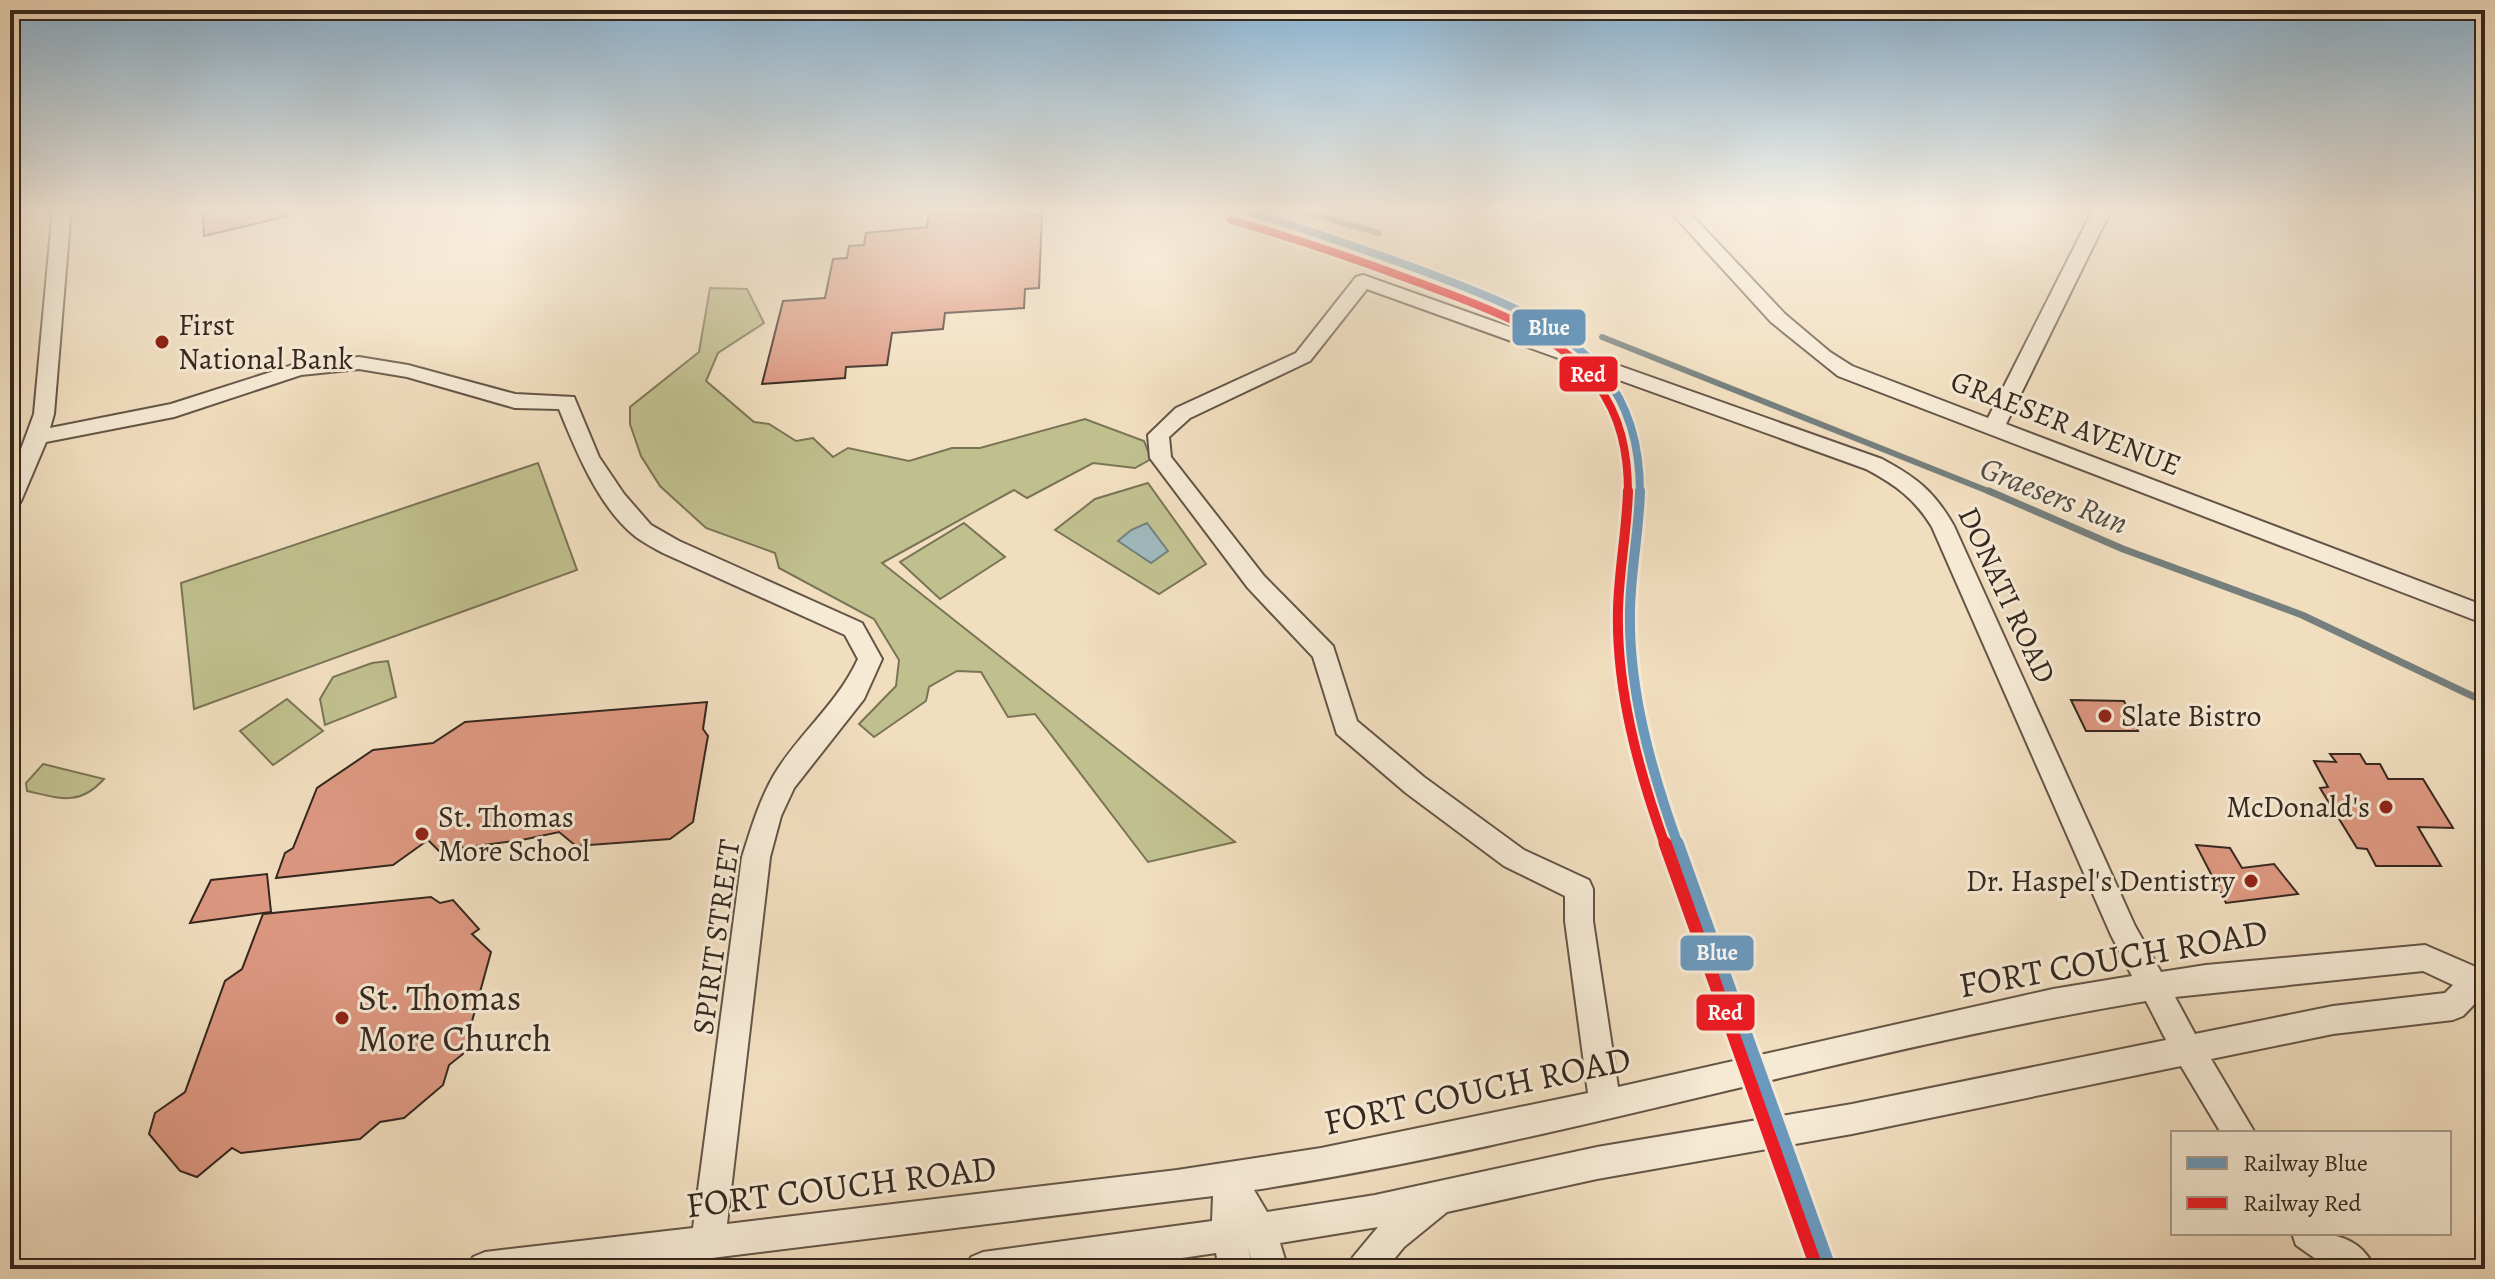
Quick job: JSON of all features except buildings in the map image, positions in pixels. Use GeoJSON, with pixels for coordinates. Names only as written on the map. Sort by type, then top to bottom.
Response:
{"type":"FeatureCollection","features":[{"type":"Feature","properties":{"kind":"street"},"geometry":{"type":"LineString","coordinates":[[10,501],[38,437],[48,389],[57,268]]}},
{"type":"Feature","properties":{"kind":"street","name":"GRAESER AVENUE"},"geometry":{"type":"LineString","coordinates":[[1733,268],[1821,357],[1845,371],[2485,615]]}},
{"type":"Feature","properties":{"kind":"street"},"geometry":{"type":"LineString","coordinates":[[1994,427],[2073,268]]}},
{"type":"Feature","properties":{"kind":"street","name":"DONATI ROAD"},"geometry":{"type":"LineString","coordinates":[[1605,1105],[1579,921],[1579,889],[1514,858],[1415,785],[1346,727],[1324,653],[1256,582],[1161,458],[1158,435],[1183,413],[1303,357],[1363,281],[1832,448],[1908,482],[1928,502],[1943,526],[2119,922],[2151,986],[2238,1131]]}},
{"type":"Feature","properties":{"kind":"street","name":"SPIRIT STREET"},"geometry":{"type":"LineString","coordinates":[[38,437],[174,410],[299,369],[359,363],[408,371],[515,401],[567,402],[589,458],[616,499],[643,531],[671,547],[854,629],[870,659],[855,692],[784,781],[768,816],[756,857],[708,1242]]}},
{"type":"Feature","properties":{"kind":"street","name":"FORT COUCH ROAD"},"geometry":{"type":"LineString","coordinates":[[485,1269],[1230,1179],[1427,1143],[2053,1003],[2151,986],[2275,970],[2425,958],[2480,981],[2453,1006],[2333,1020],[1852,1119],[1597,1163],[1244,1233],[983,1269]]}},
{"type":"Feature","properties":{"kind":"street"},"geometry":{"type":"LineString","coordinates":[[1230,1179],[1244,1233],[1271,1269]]}},
{"type":"Feature","properties":{"kind":"street"},"geometry":{"type":"LineString","coordinates":[[1365,1269],[1392,1235],[1448,1194]]}},
{"type":"Feature","properties":{"kind":"street"},"geometry":{"type":"LineString","coordinates":[[1236,1269],[1244,1233]]}},
{"type":"Feature","properties":{"kind":"street"},"geometry":{"type":"LineString","coordinates":[[2311,1235],[2358,1269]]}},
{"type":"Feature","properties":{"kind":"green space"},"geometry":{"type":"Polygon","coordinates":[[[710,288],[747,289],[764,323],[718,353],[706,381],[754,422],[769,424],[796,441],[813,438],[833,457],[848,448],[909,461],[952,448],[980,448],[1085,419],[1144,441],[1151,459],[1135,468],[1093,463],[1027,498],[1014,490],[882,563],[1235,842],[1148,862],[1035,714],[1008,717],[981,672],[957,671],[929,687],[926,701],[874,737],[859,724],[896,686],[899,660],[874,619],[779,568],[775,553],[706,528],[660,486],[641,456],[630,424],[630,407],[699,352],[710,288]]]}},
{"type":"Feature","properties":{"kind":"green space"},"geometry":{"type":"Polygon","coordinates":[[[538,463],[577,570],[194,709],[181,583],[538,463]]]}},
{"type":"Feature","properties":{"kind":"green space"},"geometry":{"type":"Polygon","coordinates":[[[1148,483],[1206,564],[1159,594],[1055,530],[1095,499],[1148,483]]]}},
{"type":"Feature","properties":{"kind":"green space"},"geometry":{"type":"Polygon","coordinates":[[[964,523],[1005,557],[940,599],[900,562],[964,523]]]}},
{"type":"Feature","properties":{"kind":"green space"},"geometry":{"type":"Polygon","coordinates":[[[388,661],[396,697],[325,725],[320,699],[333,677],[372,663],[388,661]]]}},
{"type":"Feature","properties":{"kind":"green space"},"geometry":{"type":"Polygon","coordinates":[[[287,699],[323,731],[273,765],[240,731],[287,699]]]}},
{"type":"Feature","properties":{"kind":"green space"},"geometry":{"type":"Polygon","coordinates":[[[43,764],[104,779],[86,794],[77,797],[59,798],[27,791],[26,783],[43,764]]]}},
{"type":"Feature","properties":{"kind":"water"},"geometry":{"type":"Polygon","coordinates":[[[1147,523],[1168,551],[1151,563],[1118,541],[1131,530],[1147,523]]]}},
{"type":"Feature","properties":{"kind":"waterway","name":"Graesers Run"},"geometry":{"type":"LineString","coordinates":[[1602,337],[1993,493]]}},
{"type":"Feature","properties":{"kind":"waterway","name":"Graesers Run"},"geometry":{"type":"LineString","coordinates":[[1989,491],[2123,549],[2302,615],[2485,702]]}},
{"type":"Feature","properties":{"kind":"rail line","name":"Red"},"geometry":{"type":"LineString","coordinates":[[1378,268],[1461,298],[1540,336],[1586,371],[1610,404],[1624,443],[1628,475],[1618,634],[1623,685],[1633,735],[1653,810],[1817,1269]]}},
{"type":"Feature","properties":{"kind":"rail line","name":"Blue"},"geometry":{"type":"LineString","coordinates":[[1412,268],[1509,306],[1549,327],[1585,354],[1605,375],[1626,412],[1635,439],[1640,473],[1630,635],[1645,734],[1664,806],[1830,1269]]}},
{"type":"Feature","properties":{"kind":"place","name":"First National Bank"},"geometry":{"type":"Point","coordinates":[162,342]}},
{"type":"Feature","properties":{"kind":"place","name":"Slate Bistro"},"geometry":{"type":"Point","coordinates":[2105,716]}},
{"type":"Feature","properties":{"kind":"place","name":"McDonald's"},"geometry":{"type":"Point","coordinates":[2386,807]}},
{"type":"Feature","properties":{"kind":"place","name":"St. Thomas More School"},"geometry":{"type":"Point","coordinates":[422,834]}},
{"type":"Feature","properties":{"kind":"place","name":"Dr. Haspel's Dentistry"},"geometry":{"type":"Point","coordinates":[2251,881]}},
{"type":"Feature","properties":{"kind":"place","name":"St. Thomas More Church"},"geometry":{"type":"Point","coordinates":[342,1018]}}]}
